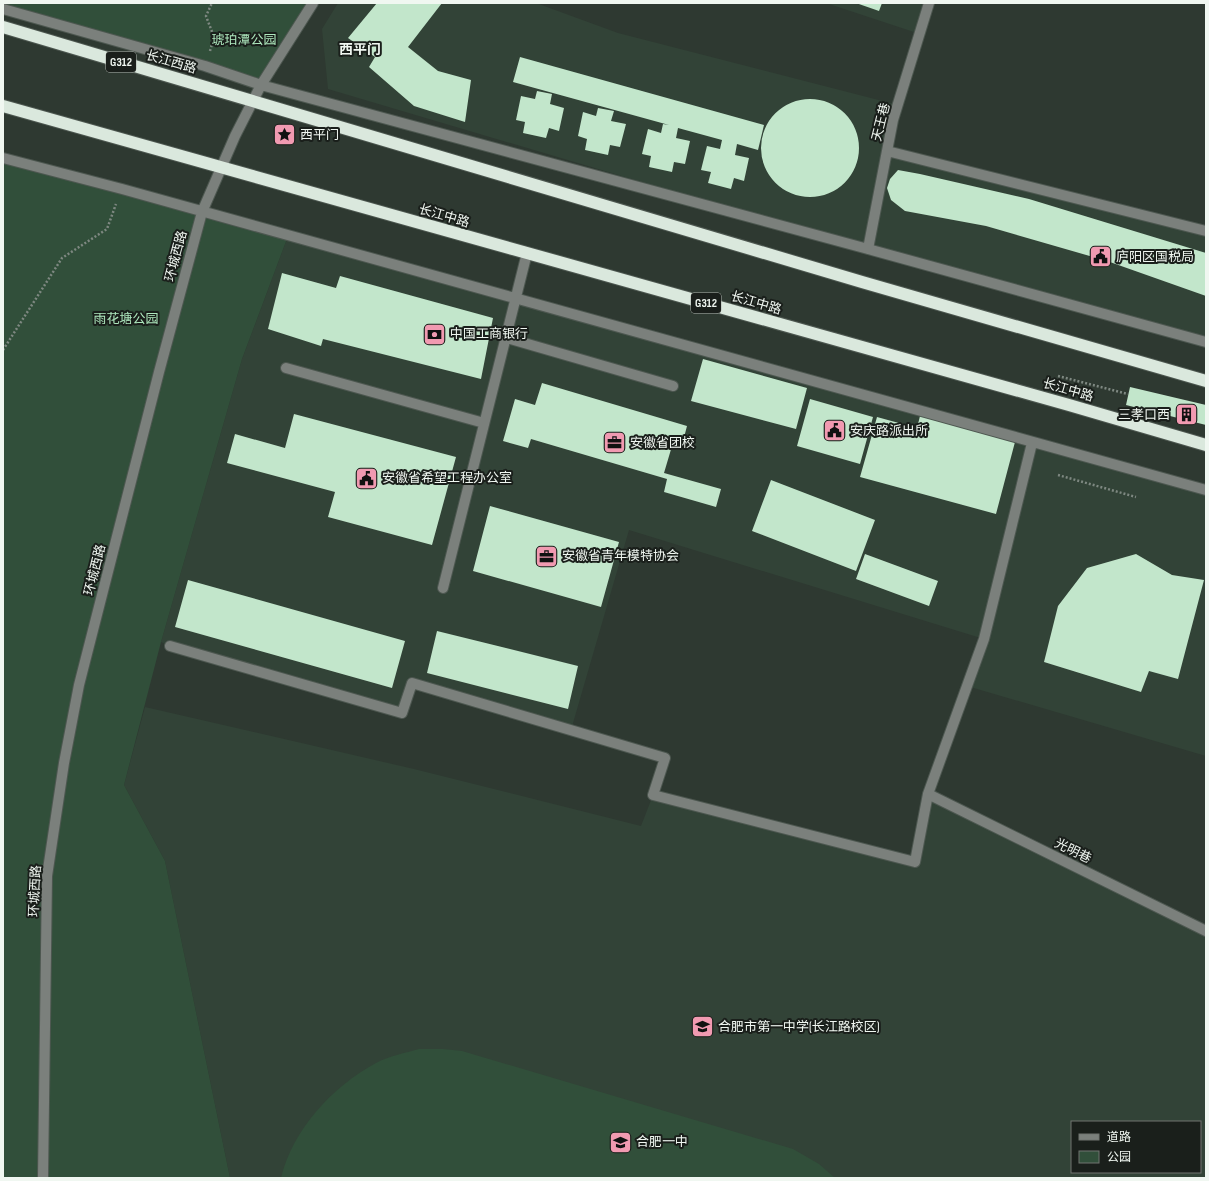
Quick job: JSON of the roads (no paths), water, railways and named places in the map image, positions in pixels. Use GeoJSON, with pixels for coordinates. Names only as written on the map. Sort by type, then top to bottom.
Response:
{"type":"FeatureCollection","features":[{"type":"Feature","properties":{"kind":"highway","name":"长江西路"},"geometry":{"type":"LineString","coordinates":[[3,27],[253,100]]}},
{"type":"Feature","properties":{"kind":"highway","name":"G312"},"geometry":{"type":"LineString","coordinates":[[253,100],[855,280],[1206,380]]}},
{"type":"Feature","properties":{"kind":"highway","name":"长江中路"},"geometry":{"type":"LineString","coordinates":[[3,106],[1069,405],[1206,445]]}},
{"type":"Feature","properties":{"kind":"street","name":"环城西路"},"geometry":{"type":"LineString","coordinates":[[43,1178],[47,876],[64,763],[79,685],[202,212],[235,136],[253,100],[313,3]]}},
{"type":"Feature","properties":{"kind":"street","name":"天王巷"},"geometry":{"type":"LineString","coordinates":[[868,249],[893,120],[929,3]]}},
{"type":"Feature","properties":{"kind":"street"},"geometry":{"type":"LineString","coordinates":[[3,9],[205,66],[261,85],[1206,342]]}},
{"type":"Feature","properties":{"kind":"street"},"geometry":{"type":"LineString","coordinates":[[887,151],[1206,231]]}},
{"type":"Feature","properties":{"kind":"street"},"geometry":{"type":"LineString","coordinates":[[3,158],[122,189],[1032,443],[1206,490]]}},
{"type":"Feature","properties":{"kind":"street"},"geometry":{"type":"LineString","coordinates":[[443,588],[528,254]]}},
{"type":"Feature","properties":{"kind":"street"},"geometry":{"type":"LineString","coordinates":[[506,338],[673,386]]}},
{"type":"Feature","properties":{"kind":"street"},"geometry":{"type":"LineString","coordinates":[[286,368],[484,423]]}},
{"type":"Feature","properties":{"kind":"street"},"geometry":{"type":"LineString","coordinates":[[170,646],[402,712],[412,683],[420,685],[665,758],[653,795],[915,862],[928,794],[984,639],[1032,443]]}},
{"type":"Feature","properties":{"kind":"street","name":"光明巷"},"geometry":{"type":"LineString","coordinates":[[928,794],[1206,931]]}},
{"type":"Feature","properties":{"kind":"place","name":"西平门"},"geometry":{"type":"Point","coordinates":[284,135]}},
{"type":"Feature","properties":{"kind":"place","name":"庐阳区国税局"},"geometry":{"type":"Point","coordinates":[1100,257]}},
{"type":"Feature","properties":{"kind":"place","name":"中国工商银行"},"geometry":{"type":"Point","coordinates":[435,334]}},
{"type":"Feature","properties":{"kind":"place","name":"三孝口西"},"geometry":{"type":"Point","coordinates":[1186,415]}},
{"type":"Feature","properties":{"kind":"place","name":"安庆路派出所"},"geometry":{"type":"Point","coordinates":[835,431]}},
{"type":"Feature","properties":{"kind":"place","name":"安徽省团校"},"geometry":{"type":"Point","coordinates":[614,443]}},
{"type":"Feature","properties":{"kind":"place","name":"安徽省希望工程办公室"},"geometry":{"type":"Point","coordinates":[366,478]}},
{"type":"Feature","properties":{"kind":"place","name":"安徽省青年模特协会"},"geometry":{"type":"Point","coordinates":[546,556]}},
{"type":"Feature","properties":{"kind":"place","name":"合肥市第一中学(长江路校区)"},"geometry":{"type":"Point","coordinates":[702,1027]}},
{"type":"Feature","properties":{"kind":"place","name":"合肥一中"},"geometry":{"type":"Point","coordinates":[621,1142]}},
{"type":"Feature","properties":{"kind":"district","name":"西平门"},"geometry":{"type":"Point","coordinates":[360,49]}},
{"type":"Feature","properties":{"kind":"park label","name":"琥珀潭公园"},"geometry":{"type":"Point","coordinates":[244,40]}},
{"type":"Feature","properties":{"kind":"park label","name":"雨花塘公园"},"geometry":{"type":"Point","coordinates":[126,319]}}]}
